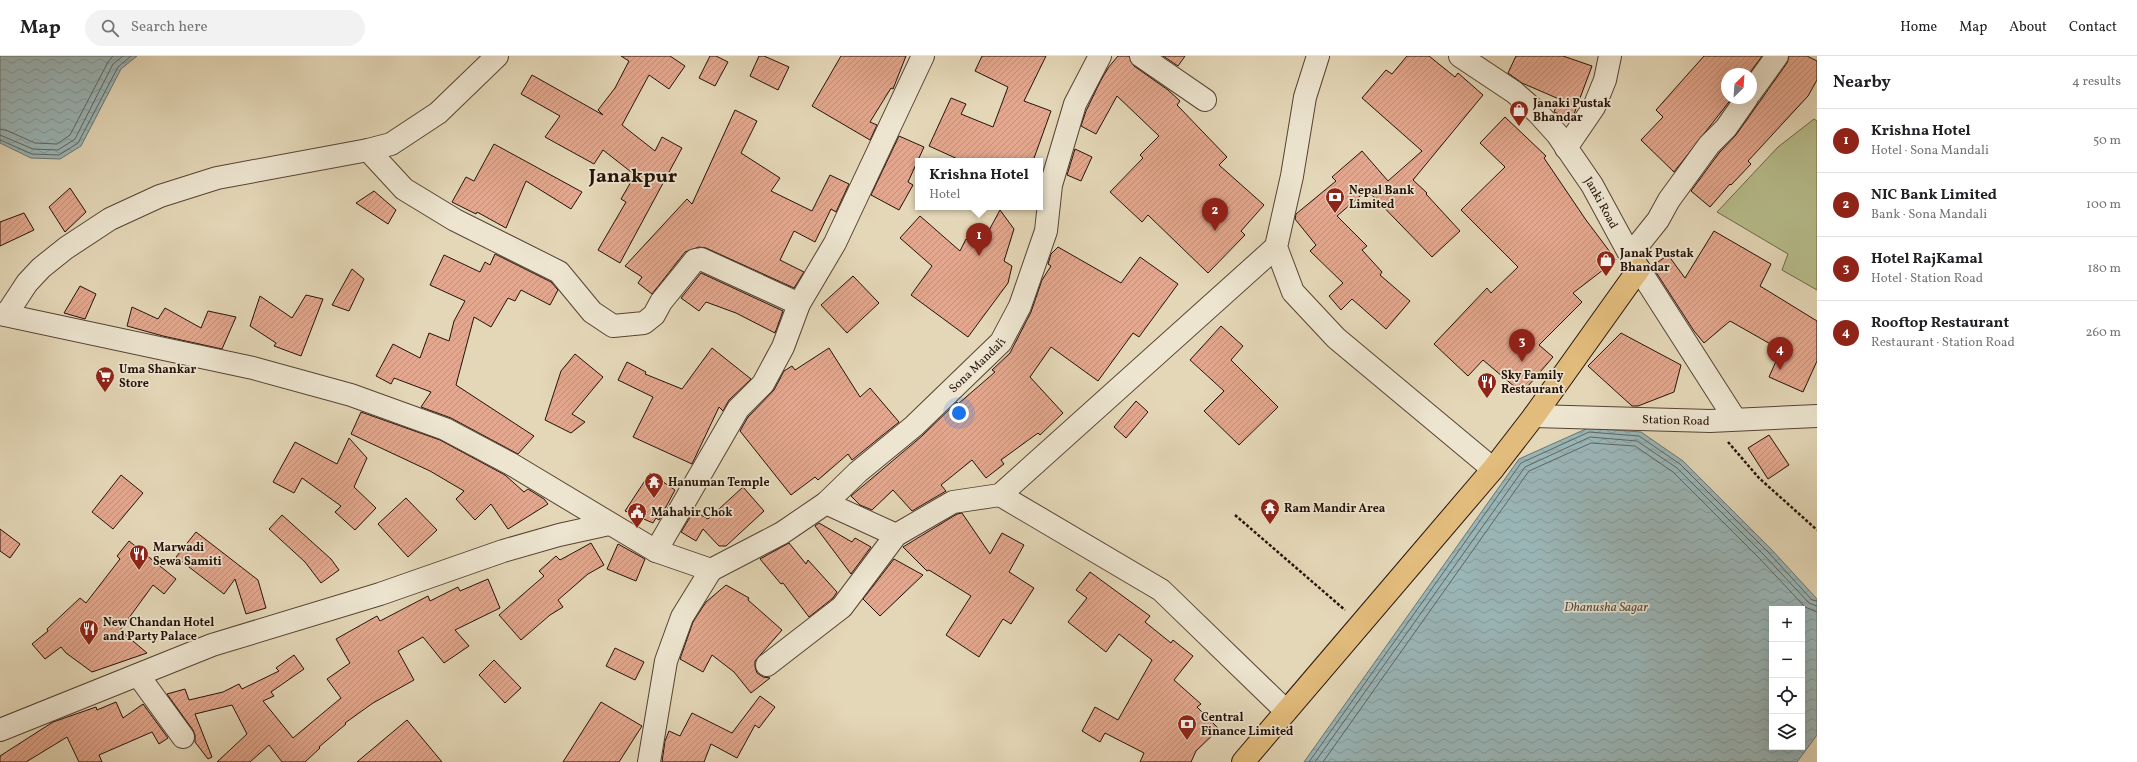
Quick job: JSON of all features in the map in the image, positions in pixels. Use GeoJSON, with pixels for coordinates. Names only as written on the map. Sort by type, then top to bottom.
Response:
{"type":"FeatureCollection","features":[{"type":"Feature","properties":{"kind":"main road"},"geometry":{"type":"LineString","coordinates":[[1243,762],[1493,470],[1534,416],[1634,262]]}},
{"type":"Feature","properties":{"kind":"street"},"geometry":{"type":"LineString","coordinates":[[497,56],[438,114],[391,144],[368,150],[218,178],[160,196],[110,219],[66,248],[41,268],[27,283],[3,315],[253,368],[351,395],[445,429],[511,464],[656,551],[711,570],[682,617],[669,653],[649,762]]}},
{"type":"Feature","properties":{"kind":"street"},"geometry":{"type":"LineString","coordinates":[[656,551],[738,410],[763,384],[783,347],[799,304],[835,243],[923,56]]}},
{"type":"Feature","properties":{"kind":"street","name":"Sona Mandali"},"geometry":{"type":"LineString","coordinates":[[711,570],[782,533],[826,503],[858,472],[914,426],[1000,342],[1020,306],[1046,231],[1051,185],[1075,104],[1100,56]]}},
{"type":"Feature","properties":{"kind":"street"},"geometry":{"type":"LineString","coordinates":[[1141,56],[1205,100]]}},
{"type":"Feature","properties":{"kind":"street"},"geometry":{"type":"LineString","coordinates":[[1318,56],[1305,97],[1292,176],[1276,246],[1293,292],[1336,338],[1493,470]]}},
{"type":"Feature","properties":{"kind":"street","name":"Janki Road"},"geometry":{"type":"LineString","coordinates":[[1460,56],[1514,92],[1538,113],[1557,134],[1592,185],[1634,262],[1735,419]]}},
{"type":"Feature","properties":{"kind":"street"},"geometry":{"type":"LineString","coordinates":[[1566,148],[1594,107],[1605,80],[1610,56]]}},
{"type":"Feature","properties":{"kind":"street"},"geometry":{"type":"LineString","coordinates":[[1757,84],[1777,56]]}},
{"type":"Feature","properties":{"kind":"street"},"geometry":{"type":"LineString","coordinates":[[1634,262],[1669,200],[1709,145],[1726,128],[1743,104]]}},
{"type":"Feature","properties":{"kind":"street"},"geometry":{"type":"LineString","coordinates":[[368,150],[404,189],[455,220],[559,272],[592,312],[613,326],[644,323],[654,315],[662,302],[695,260],[701,259],[799,304]]}},
{"type":"Feature","properties":{"kind":"street"},"geometry":{"type":"LineString","coordinates":[[767,665],[842,607],[896,535],[953,502],[1000,495],[1276,246]]}},
{"type":"Feature","properties":{"kind":"street","name":"Station Road"},"geometry":{"type":"LineString","coordinates":[[1534,416],[1710,421],[1817,416]]}},
{"type":"Feature","properties":{"kind":"street"},"geometry":{"type":"LineString","coordinates":[[1000,495],[1161,590],[1286,710]]}},
{"type":"Feature","properties":{"kind":"street"},"geometry":{"type":"LineString","coordinates":[[826,503],[896,535]]}},
{"type":"Feature","properties":{"kind":"street"},"geometry":{"type":"LineString","coordinates":[[0,730],[212,645],[380,594],[503,551],[559,535],[609,524]]}},
{"type":"Feature","properties":{"kind":"street"},"geometry":{"type":"LineString","coordinates":[[138,675],[183,737]]}},
{"type":"Feature","properties":{"kind":"path"},"geometry":{"type":"LineString","coordinates":[[1710,421],[1759,478],[1817,530]]}},
{"type":"Feature","properties":{"kind":"path"},"geometry":{"type":"LineString","coordinates":[[1235,515],[1360,624]]}},
{"type":"Feature","properties":{"kind":"green space"},"geometry":{"type":"Polygon","coordinates":[[[1814,119],[1817,121],[1817,290],[1782,270],[1788,254],[1717,212],[1778,147],[1814,119]]]}},
{"type":"Feature","properties":{"kind":"water"},"geometry":{"type":"Polygon","coordinates":[[[0,56],[137,56],[121,69],[81,146],[60,159],[31,158],[0,143],[0,56]]]}},
{"type":"Feature","properties":{"kind":"water","name":"Dhanusha Sagar"},"geometry":{"type":"Polygon","coordinates":[[[1588,428],[1641,432],[1683,461],[1771,549],[1817,599],[1817,735],[1797,762],[1304,762],[1519,459],[1588,428]]]}},
{"type":"Feature","properties":{"kind":"building"},"geometry":{"type":"Polygon","coordinates":[[[621,56],[670,56],[685,66],[669,89],[649,75],[622,125],[655,151],[662,137],[682,148],[620,263],[598,250],[626,202],[621,199],[635,175],[603,150],[594,164],[545,137],[560,116],[521,94],[532,75],[603,115],[598,110],[615,88],[629,61],[621,56]]]}},
{"type":"Feature","properties":{"kind":"building"},"geometry":{"type":"Polygon","coordinates":[[[710,56],[716,56],[728,62],[715,86],[699,78],[710,56]]]}},
{"type":"Feature","properties":{"kind":"building"},"geometry":{"type":"Polygon","coordinates":[[[759,56],[764,56],[789,67],[778,90],[750,76],[759,56]]]}},
{"type":"Feature","properties":{"kind":"building"},"geometry":{"type":"Polygon","coordinates":[[[841,56],[906,56],[893,89],[891,88],[870,122],[877,125],[870,140],[812,106],[841,56]]]}},
{"type":"Feature","properties":{"kind":"building"},"geometry":{"type":"Polygon","coordinates":[[[982,56],[1046,56],[1024,101],[1051,111],[1034,158],[955,158],[929,146],[951,98],[966,104],[961,114],[993,127],[1008,87],[975,71],[982,56]]]}},
{"type":"Feature","properties":{"kind":"building"},"geometry":{"type":"Polygon","coordinates":[[[1118,56],[1129,56],[1134,66],[1168,90],[1180,101],[1177,105],[1227,157],[1219,165],[1264,205],[1241,231],[1245,235],[1208,273],[1148,215],[1142,222],[1110,192],[1143,158],[1140,155],[1159,136],[1117,96],[1096,134],[1081,126],[1086,111],[1100,82],[1108,68],[1118,56]]]}},
{"type":"Feature","properties":{"kind":"building"},"geometry":{"type":"Polygon","coordinates":[[[1163,56],[1185,56],[1178,66],[1163,56]]]}},
{"type":"Feature","properties":{"kind":"building"},"geometry":{"type":"Polygon","coordinates":[[[1407,56],[1429,56],[1455,77],[1458,73],[1483,95],[1413,180],[1427,193],[1426,194],[1460,231],[1432,257],[1367,190],[1337,216],[1367,246],[1362,250],[1382,272],[1380,275],[1410,301],[1386,329],[1352,299],[1341,310],[1329,296],[1343,283],[1310,251],[1316,245],[1295,219],[1296,214],[1336,181],[1332,177],[1362,151],[1388,181],[1422,151],[1362,98],[1386,70],[1392,74],[1407,56]]]}},
{"type":"Feature","properties":{"kind":"building"},"geometry":{"type":"Polygon","coordinates":[[[1516,56],[1563,56],[1592,66],[1571,119],[1554,112],[1559,99],[1522,83],[1508,73],[1516,56]]]}},
{"type":"Feature","properties":{"kind":"building"},"geometry":{"type":"Polygon","coordinates":[[[1704,56],[1762,56],[1753,68],[1721,68],[1721,104],[1727,104],[1674,172],[1641,140],[1663,117],[1656,110],[1704,56]]]}},
{"type":"Feature","properties":{"kind":"building"},"geometry":{"type":"Polygon","coordinates":[[[1789,56],[1807,56],[1817,61],[1817,80],[1808,96],[1748,161],[1751,164],[1731,185],[1730,184],[1710,207],[1691,191],[1719,153],[1736,135],[1787,63],[1789,56]]]}},
{"type":"Feature","properties":{"kind":"building"},"geometry":{"type":"Polygon","coordinates":[[[735,110],[757,121],[741,153],[780,178],[771,191],[812,211],[830,175],[849,184],[836,212],[831,209],[815,242],[794,231],[780,260],[804,272],[794,288],[706,248],[699,247],[685,252],[652,294],[638,283],[642,277],[625,266],[687,199],[692,204],[735,110]]]}},
{"type":"Feature","properties":{"kind":"building"},"geometry":{"type":"Polygon","coordinates":[[[1505,117],[1546,156],[1544,158],[1586,220],[1616,260],[1573,293],[1582,302],[1539,345],[1553,357],[1522,393],[1483,360],[1468,376],[1434,344],[1487,288],[1491,293],[1518,267],[1461,210],[1505,167],[1480,143],[1505,117]]]}},
{"type":"Feature","properties":{"kind":"building"},"geometry":{"type":"Polygon","coordinates":[[[899,136],[924,147],[919,158],[915,158],[915,167],[908,182],[913,185],[899,210],[871,195],[899,136]]]}},
{"type":"Feature","properties":{"kind":"building"},"geometry":{"type":"Polygon","coordinates":[[[494,144],[582,192],[571,209],[526,181],[506,228],[477,212],[476,214],[452,202],[466,177],[474,181],[494,144]]]}},
{"type":"Feature","properties":{"kind":"building"},"geometry":{"type":"Polygon","coordinates":[[[1075,149],[1092,157],[1081,181],[1067,175],[1075,149]]]}},
{"type":"Feature","properties":{"kind":"building"},"geometry":{"type":"Polygon","coordinates":[[[70,188],[86,212],[65,232],[49,207],[70,188]]]}},
{"type":"Feature","properties":{"kind":"building"},"geometry":{"type":"Polygon","coordinates":[[[374,191],[396,210],[388,224],[356,203],[374,191]]]}},
{"type":"Feature","properties":{"kind":"building"},"geometry":{"type":"Polygon","coordinates":[[[1000,210],[1014,229],[1004,261],[1012,266],[1008,283],[968,337],[911,295],[932,266],[900,238],[920,216],[960,251],[966,239],[980,247],[1000,210]]]}},
{"type":"Feature","properties":{"kind":"building"},"geometry":{"type":"Polygon","coordinates":[[[24,213],[34,230],[0,246],[0,222],[24,213]]]}},
{"type":"Feature","properties":{"kind":"building"},"geometry":{"type":"Polygon","coordinates":[[[1714,231],[1771,264],[1760,286],[1817,321],[1817,361],[1803,392],[1769,377],[1781,350],[1730,321],[1704,343],[1694,331],[1652,266],[1668,255],[1685,278],[1714,231]]]}},
{"type":"Feature","properties":{"kind":"building"},"geometry":{"type":"Polygon","coordinates":[[[1058,247],[1121,283],[1140,257],[1178,284],[1139,337],[1133,333],[1098,381],[1051,347],[1030,377],[1063,413],[1040,435],[1038,433],[1001,460],[1004,464],[986,478],[972,460],[941,485],[946,491],[912,511],[893,490],[872,510],[860,505],[851,496],[922,436],[957,402],[958,404],[995,372],[992,370],[1010,353],[1031,312],[1042,280],[1051,266],[1048,264],[1051,254],[1058,247]]]}},
{"type":"Feature","properties":{"kind":"building"},"geometry":{"type":"Polygon","coordinates":[[[495,254],[551,282],[558,290],[550,305],[521,290],[515,301],[508,298],[491,327],[474,317],[456,385],[534,436],[518,454],[451,418],[421,407],[431,392],[394,378],[391,384],[376,376],[393,344],[420,358],[429,333],[449,341],[454,321],[465,301],[430,285],[444,255],[480,272],[485,262],[490,265],[495,254]]]}},
{"type":"Feature","properties":{"kind":"building"},"geometry":{"type":"Polygon","coordinates":[[[352,269],[364,279],[349,311],[332,305],[352,269]]]}},
{"type":"Feature","properties":{"kind":"building"},"geometry":{"type":"Polygon","coordinates":[[[701,273],[783,311],[775,333],[736,313],[706,302],[699,311],[681,298],[701,273]]]}},
{"type":"Feature","properties":{"kind":"building"},"geometry":{"type":"Polygon","coordinates":[[[853,276],[879,303],[847,333],[821,305],[853,276]]]}},
{"type":"Feature","properties":{"kind":"building"},"geometry":{"type":"Polygon","coordinates":[[[80,286],[96,294],[85,319],[64,313],[80,286]]]}},
{"type":"Feature","properties":{"kind":"building"},"geometry":{"type":"Polygon","coordinates":[[[306,295],[323,299],[301,356],[274,346],[276,343],[250,326],[260,296],[292,318],[306,295]]]}},
{"type":"Feature","properties":{"kind":"building"},"geometry":{"type":"Polygon","coordinates":[[[132,307],[158,319],[165,308],[201,328],[208,311],[236,317],[222,349],[163,336],[127,326],[132,307]]]}},
{"type":"Feature","properties":{"kind":"building"},"geometry":{"type":"Polygon","coordinates":[[[1221,326],[1243,346],[1231,360],[1278,407],[1239,445],[1204,411],[1224,391],[1190,360],[1221,326]]]}},
{"type":"Feature","properties":{"kind":"building"},"geometry":{"type":"Polygon","coordinates":[[[1621,333],[1681,365],[1674,392],[1638,406],[1632,406],[1588,366],[1621,333]]]}},
{"type":"Feature","properties":{"kind":"building"},"geometry":{"type":"Polygon","coordinates":[[[712,348],[751,379],[729,400],[723,411],[719,407],[692,464],[633,437],[653,397],[618,380],[627,362],[646,372],[645,374],[682,389],[712,348]]]}},
{"type":"Feature","properties":{"kind":"building"},"geometry":{"type":"Polygon","coordinates":[[[829,348],[860,397],[870,388],[899,422],[852,460],[848,454],[818,480],[815,477],[791,495],[740,431],[748,417],[774,390],[784,371],[792,366],[795,370],[829,348]]]}},
{"type":"Feature","properties":{"kind":"building"},"geometry":{"type":"Polygon","coordinates":[[[575,354],[603,377],[572,414],[585,422],[571,433],[545,420],[561,371],[575,354]]]}},
{"type":"Feature","properties":{"kind":"building"},"geometry":{"type":"Polygon","coordinates":[[[1136,401],[1148,412],[1126,438],[1114,427],[1136,401]]]}},
{"type":"Feature","properties":{"kind":"building"},"geometry":{"type":"Polygon","coordinates":[[[361,412],[440,440],[505,475],[524,492],[528,489],[544,499],[548,504],[508,529],[491,504],[475,520],[456,499],[464,491],[430,471],[351,434],[361,412]]]}},
{"type":"Feature","properties":{"kind":"building"},"geometry":{"type":"Polygon","coordinates":[[[1769,435],[1789,465],[1768,479],[1748,448],[1769,435]]]}},
{"type":"Feature","properties":{"kind":"building"},"geometry":{"type":"Polygon","coordinates":[[[349,438],[367,458],[354,487],[376,508],[355,530],[335,512],[341,506],[302,478],[294,493],[273,482],[295,442],[337,464],[349,438]]]}},
{"type":"Feature","properties":{"kind":"building","name":"Hanuman Temple"},"geometry":{"type":"Polygon","coordinates":[[[650,473],[675,490],[659,520],[656,518],[653,523],[625,511],[650,473]]]}},
{"type":"Feature","properties":{"kind":"building"},"geometry":{"type":"Polygon","coordinates":[[[121,475],[143,493],[113,529],[92,512],[121,475]]]}},
{"type":"Feature","properties":{"kind":"building"},"geometry":{"type":"Polygon","coordinates":[[[743,487],[764,511],[726,546],[719,546],[703,529],[696,541],[681,532],[694,511],[708,519],[743,487]]]}},
{"type":"Feature","properties":{"kind":"building"},"geometry":{"type":"Polygon","coordinates":[[[406,498],[437,530],[408,557],[378,524],[406,498]]]}},
{"type":"Feature","properties":{"kind":"building"},"geometry":{"type":"Polygon","coordinates":[[[962,513],[990,554],[1002,533],[1024,545],[1009,572],[1034,588],[1011,624],[1003,619],[979,657],[946,635],[971,596],[929,570],[927,571],[903,547],[957,514],[962,513]]]}},
{"type":"Feature","properties":{"kind":"building"},"geometry":{"type":"Polygon","coordinates":[[[282,515],[331,559],[339,570],[321,583],[305,562],[269,529],[282,515]]]}},
{"type":"Feature","properties":{"kind":"building"},"geometry":{"type":"Polygon","coordinates":[[[819,523],[852,542],[855,538],[871,547],[851,574],[815,526],[819,523]]]}},
{"type":"Feature","properties":{"kind":"building"},"geometry":{"type":"Polygon","coordinates":[[[0,529],[20,544],[10,558],[0,551],[0,529]]]}},
{"type":"Feature","properties":{"kind":"building"},"geometry":{"type":"Polygon","coordinates":[[[196,532],[258,580],[266,608],[246,614],[235,579],[224,594],[176,557],[196,532]]]}},
{"type":"Feature","properties":{"kind":"building"},"geometry":{"type":"Polygon","coordinates":[[[129,541],[176,579],[164,594],[153,585],[120,630],[147,653],[92,672],[66,653],[61,647],[45,659],[32,644],[48,631],[47,629],[80,598],[86,603],[120,559],[117,556],[129,541]]]}},
{"type":"Feature","properties":{"kind":"building"},"geometry":{"type":"Polygon","coordinates":[[[591,543],[604,565],[588,574],[558,600],[563,607],[550,615],[521,640],[499,615],[544,576],[539,571],[556,556],[560,560],[591,543]]]}},
{"type":"Feature","properties":{"kind":"building"},"geometry":{"type":"Polygon","coordinates":[[[789,543],[806,564],[808,560],[837,592],[833,598],[809,617],[783,583],[781,584],[760,559],[789,543]]]}},
{"type":"Feature","properties":{"kind":"building"},"geometry":{"type":"Polygon","coordinates":[[[618,544],[645,559],[636,581],[607,569],[618,544]]]}},
{"type":"Feature","properties":{"kind":"building"},"geometry":{"type":"Polygon","coordinates":[[[894,559],[923,575],[880,616],[863,599],[894,559]]]}},
{"type":"Feature","properties":{"kind":"building"},"geometry":{"type":"Polygon","coordinates":[[[1090,572],[1150,616],[1145,622],[1171,643],[1173,640],[1193,656],[1174,680],[1201,704],[1197,707],[1219,729],[1196,751],[1191,762],[1140,762],[1144,753],[1105,733],[1100,742],[1082,731],[1095,707],[1118,720],[1152,660],[1119,634],[1106,652],[1068,622],[1087,598],[1076,590],[1090,572]]]}},
{"type":"Feature","properties":{"kind":"building"},"geometry":{"type":"Polygon","coordinates":[[[488,579],[500,608],[455,630],[469,646],[444,663],[423,637],[398,651],[414,680],[373,703],[345,723],[346,724],[319,747],[320,748],[305,762],[282,762],[269,745],[250,762],[217,762],[247,734],[232,705],[195,714],[212,757],[208,759],[195,742],[193,730],[167,694],[185,689],[189,700],[223,692],[239,684],[242,689],[279,671],[276,668],[294,655],[304,669],[271,692],[274,696],[263,701],[293,738],[341,698],[327,679],[350,663],[336,639],[377,616],[380,621],[428,596],[430,601],[458,587],[460,591],[488,579]]]}},
{"type":"Feature","properties":{"kind":"building"},"geometry":{"type":"Polygon","coordinates":[[[726,585],[749,598],[748,600],[782,630],[755,661],[757,673],[763,677],[770,678],[751,693],[734,672],[712,655],[703,672],[680,659],[693,622],[706,602],[726,585]]]}},
{"type":"Feature","properties":{"kind":"building"},"geometry":{"type":"Polygon","coordinates":[[[615,648],[644,662],[635,680],[606,666],[615,648]]]}},
{"type":"Feature","properties":{"kind":"building"},"geometry":{"type":"Polygon","coordinates":[[[494,660],[521,688],[505,703],[479,675],[494,660]]]}},
{"type":"Feature","properties":{"kind":"building"},"geometry":{"type":"Polygon","coordinates":[[[760,696],[775,707],[759,728],[755,725],[737,758],[711,744],[704,762],[662,762],[665,741],[669,731],[680,736],[692,713],[732,733],[760,696]]]}},
{"type":"Feature","properties":{"kind":"building"},"geometry":{"type":"Polygon","coordinates":[[[116,702],[123,718],[143,704],[168,738],[159,744],[152,732],[99,755],[102,762],[79,762],[67,737],[26,762],[0,762],[0,756],[53,722],[96,707],[97,710],[116,702]]]}},
{"type":"Feature","properties":{"kind":"building"},"geometry":{"type":"Polygon","coordinates":[[[601,702],[642,726],[619,762],[563,762],[601,702]]]}},
{"type":"Feature","properties":{"kind":"building"},"geometry":{"type":"Polygon","coordinates":[[[407,720],[442,762],[357,762],[407,720]]]}},
{"type":"Feature","properties":{"kind":"place","name":"Janaki Pustak Bhandar"},"geometry":{"type":"Point","coordinates":[1519,127]}},
{"type":"Feature","properties":{"kind":"place","name":"Nepal Bank Limited"},"geometry":{"type":"Point","coordinates":[1335,214]}},
{"type":"Feature","properties":{"kind":"place","name":"NIC Bank Limited"},"geometry":{"type":"Point","coordinates":[1215,231]}},
{"type":"Feature","properties":{"kind":"place","name":"Krishna Hotel"},"geometry":{"type":"Point","coordinates":[979,256]}},
{"type":"Feature","properties":{"kind":"place","name":"Janak Pustak Bhandar"},"geometry":{"type":"Point","coordinates":[1606,277]}},
{"type":"Feature","properties":{"kind":"place","name":"Hotel RajKamal"},"geometry":{"type":"Point","coordinates":[1522,362]}},
{"type":"Feature","properties":{"kind":"place","name":"Rooftop Restaurant"},"geometry":{"type":"Point","coordinates":[1780,370]}},
{"type":"Feature","properties":{"kind":"place","name":"Uma Shankar Store"},"geometry":{"type":"Point","coordinates":[105,393]}},
{"type":"Feature","properties":{"kind":"place","name":"Sky Family Restaurant"},"geometry":{"type":"Point","coordinates":[1487,399]}},
{"type":"Feature","properties":{"kind":"place","name":"Hanuman Temple"},"geometry":{"type":"Point","coordinates":[654,499]}},
{"type":"Feature","properties":{"kind":"place","name":"Ram Mandir Area"},"geometry":{"type":"Point","coordinates":[1270,525]}},
{"type":"Feature","properties":{"kind":"place","name":"Mahabir Chok"},"geometry":{"type":"Point","coordinates":[637,529]}},
{"type":"Feature","properties":{"kind":"place","name":"Marwadi Sewa Samiti"},"geometry":{"type":"Point","coordinates":[139,571]}},
{"type":"Feature","properties":{"kind":"place","name":"New Chandan Hotel and Party Palace"},"geometry":{"type":"Point","coordinates":[89,646]}},
{"type":"Feature","properties":{"kind":"place","name":"Central Finance Limited"},"geometry":{"type":"Point","coordinates":[1187,741]}},
{"type":"Feature","properties":{"kind":"district","name":"Janakpur"},"geometry":{"type":"Point","coordinates":[633,175]}}]}
